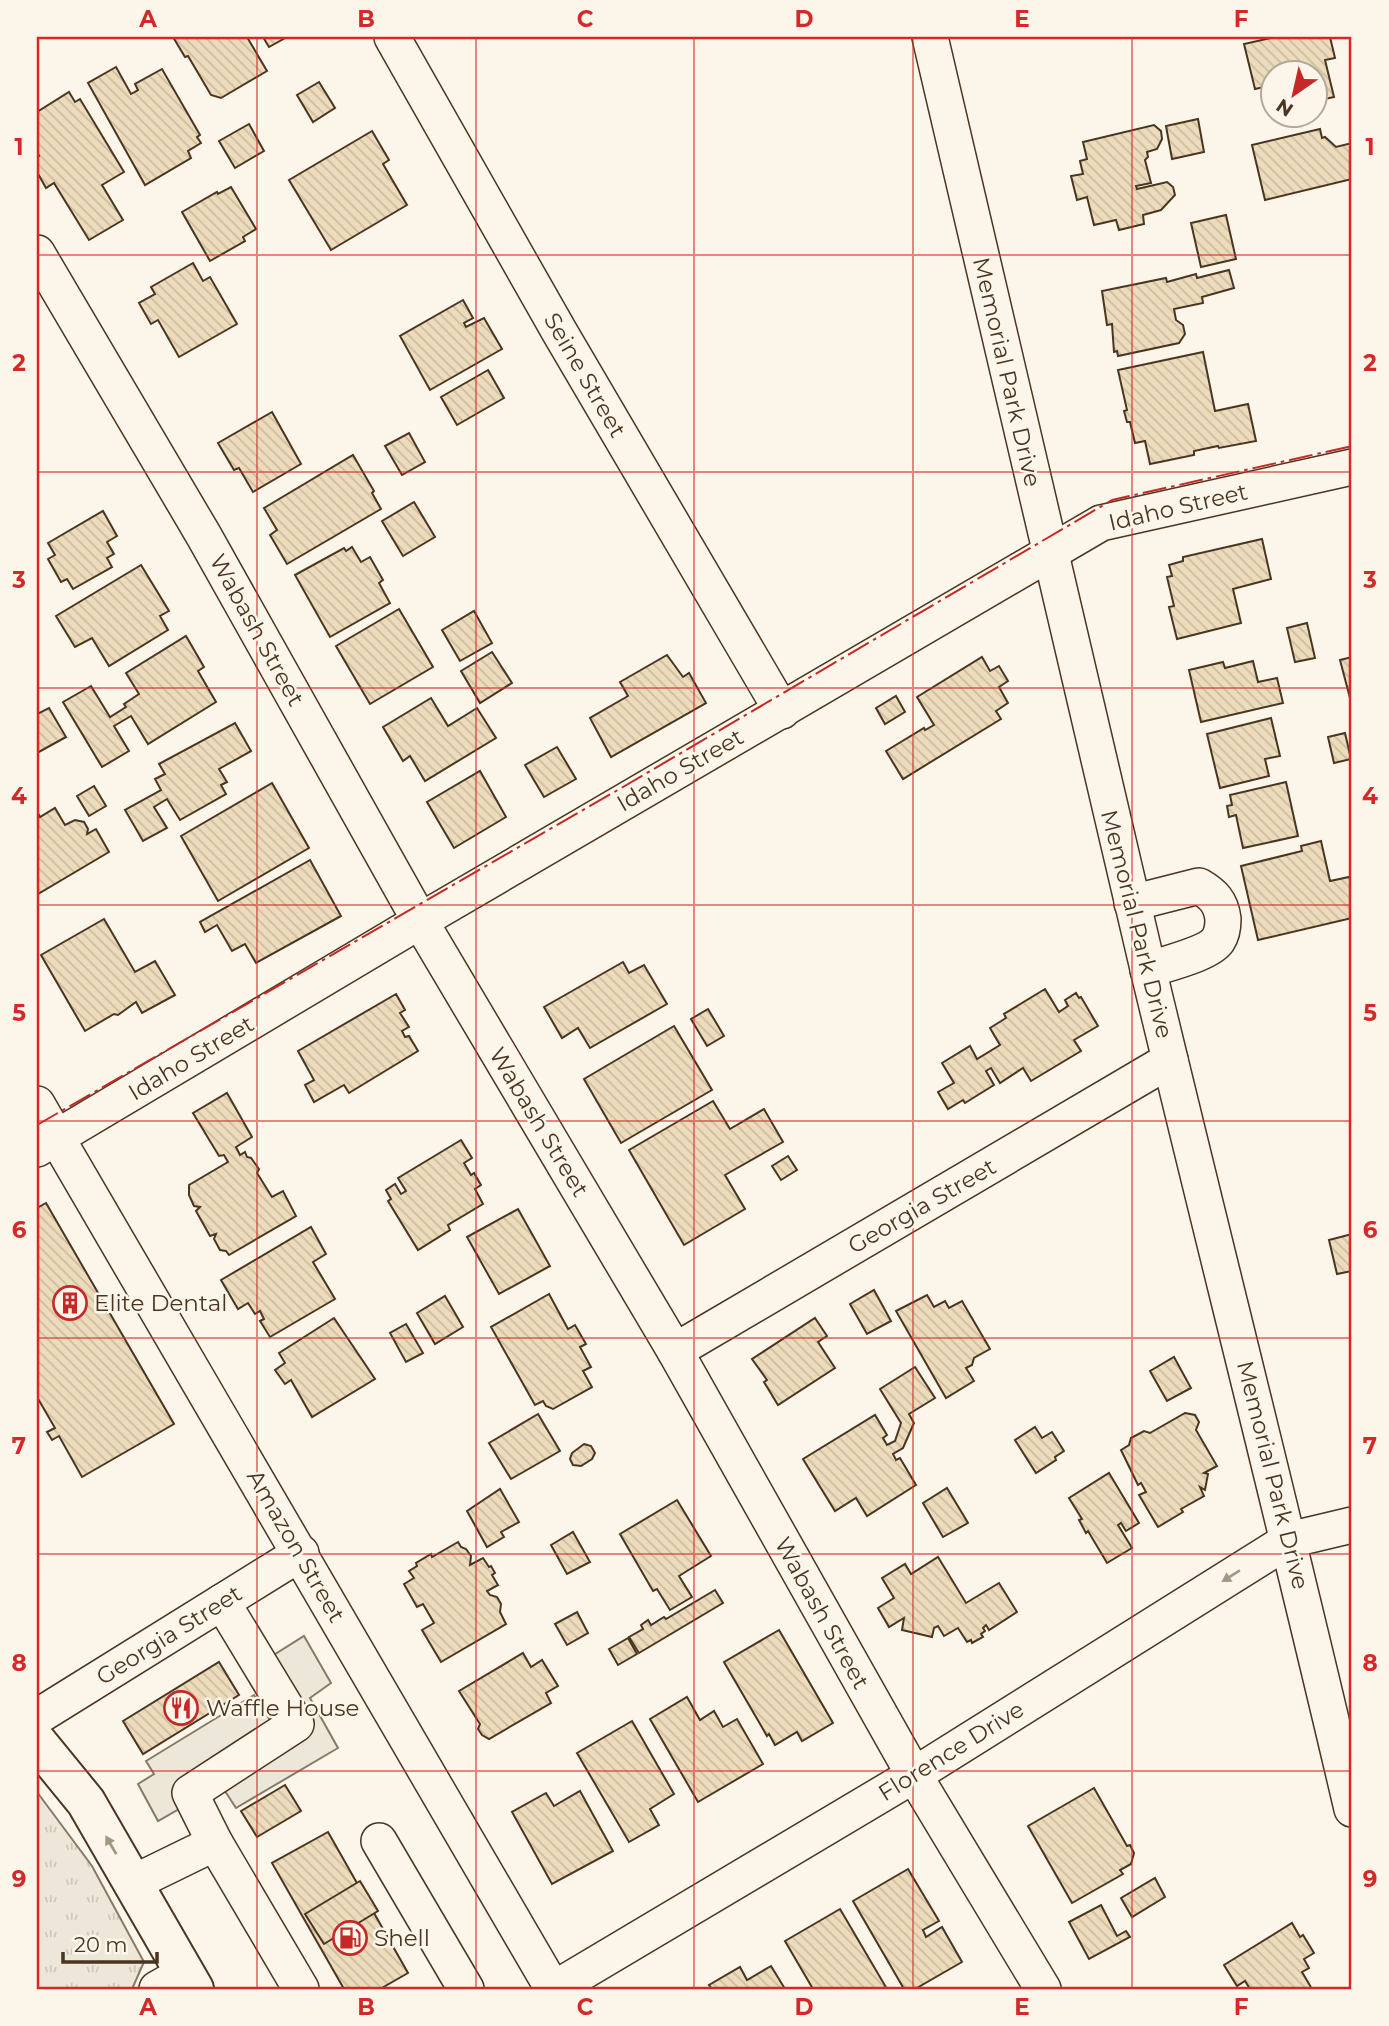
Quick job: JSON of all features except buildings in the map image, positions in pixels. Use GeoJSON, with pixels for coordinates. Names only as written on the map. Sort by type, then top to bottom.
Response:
{"type":"FeatureCollection","features":[{"type":"Feature","properties":{"kind":"main road"},"geometry":{"type":"LineString","coordinates":[[37,1742],[86,1802],[133,1883],[178,1984]]}},
{"type":"Feature","properties":{"kind":"street","name":"Seine Street"},"geometry":{"type":"LineString","coordinates":[[392,37],[559,331],[782,711]]}},
{"type":"Feature","properties":{"kind":"street","name":"Memorial Park Drive"},"geometry":{"type":"LineString","coordinates":[[930,37],[1048,555],[1289,1540],[1352,1809]]}},
{"type":"Feature","properties":{"kind":"street","name":"Wabash Street"},"geometry":{"type":"LineString","coordinates":[[37,253],[204,536],[420,921],[674,1352],[914,1775],[1043,1989]]}},
{"type":"Feature","properties":{"kind":"street","name":"Idaho Street"},"geometry":{"type":"LineString","coordinates":[[47,1143],[420,921],[1101,523],[1352,467]]}},
{"type":"Feature","properties":{"kind":"street"},"geometry":{"type":"LineString","coordinates":[[1132,903],[1199,886],[1213,894],[1222,910],[1223,927],[1218,942],[1148,970]]}},
{"type":"Feature","properties":{"kind":"street","name":"Georgia Street"},"geometry":{"type":"LineString","coordinates":[[674,1352],[1170,1060]]}},
{"type":"Feature","properties":{"kind":"street","name":"Amazon Street"},"geometry":{"type":"LineString","coordinates":[[37,1104],[47,1143],[301,1553],[554,1989]]}},
{"type":"Feature","properties":{"kind":"street","name":"Florence Drive"},"geometry":{"type":"LineString","coordinates":[[554,1989],[914,1775],[1289,1540],[1352,1525]]}},
{"type":"Feature","properties":{"kind":"street","name":"Georgia Street"},"geometry":{"type":"LineString","coordinates":[[37,1717],[301,1553]]}},
{"type":"Feature","properties":{"kind":"street"},"geometry":{"type":"LineString","coordinates":[[222,1602],[296,1724],[190,1793],[215,1843],[301,1989]]}},
{"type":"Feature","properties":{"kind":"street"},"geometry":{"type":"LineString","coordinates":[[379,1841],[466,1989]]}},
{"type":"Feature","properties":{"kind":"street"},"geometry":{"type":"LineString","coordinates":[[133,1883],[215,1843]]}},
{"type":"Feature","properties":{"kind":"green space"},"geometry":{"type":"Polygon","coordinates":[[[37,1792],[92,1866],[144,1962],[132,1989],[37,1989],[37,1792]]]}},
{"type":"Feature","properties":{"kind":"shaded area"},"geometry":{"type":"Polygon","coordinates":[[[304,1636],[331,1683],[310,1698],[338,1748],[236,1808],[221,1785],[158,1821],[138,1784],[154,1774],[146,1761],[254,1695],[272,1723],[281,1718],[253,1668],[304,1636]]]}},
{"type":"Feature","properties":{"kind":"power"},"geometry":{"type":"LineString","coordinates":[[37,1125],[623,787],[1112,500],[1352,446]]}},
{"type":"Feature","properties":{"kind":"place","name":"Elite Dental"},"geometry":{"type":"Point","coordinates":[70,1303]}},
{"type":"Feature","properties":{"kind":"place","name":"Waffle House"},"geometry":{"type":"Point","coordinates":[181,1708]}},
{"type":"Feature","properties":{"kind":"place","name":"Shell"},"geometry":{"type":"Point","coordinates":[350,1938]}}]}
